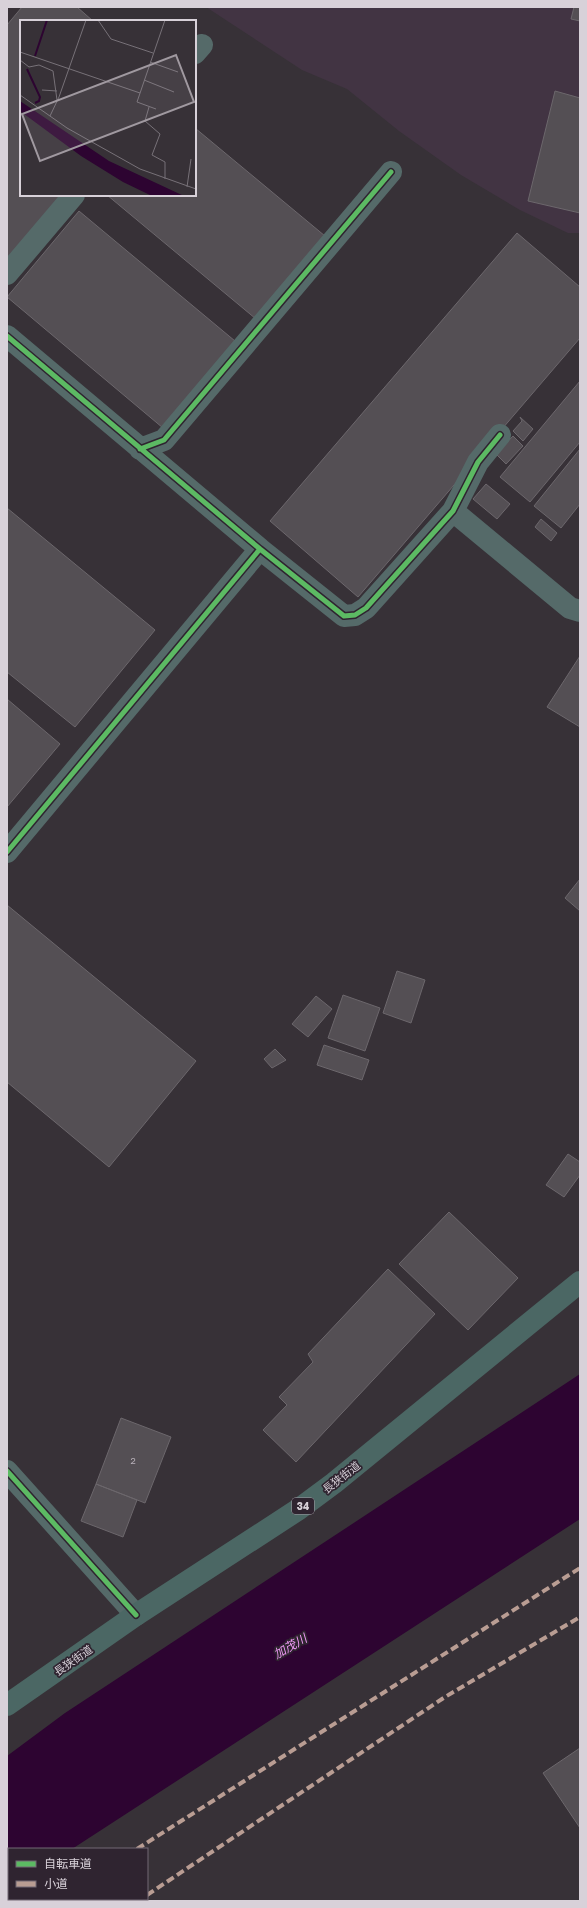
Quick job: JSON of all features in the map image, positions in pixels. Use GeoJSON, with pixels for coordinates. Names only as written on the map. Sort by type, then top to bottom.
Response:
{"type":"FeatureCollection","features":[{"type":"Feature","properties":{"kind":"main road","name":"長狭街道"},"geometry":{"type":"LineString","coordinates":[[7,1705],[136,1615],[299,1509],[334,1483],[580,1282]]}},
{"type":"Feature","properties":{"kind":"street"},"geometry":{"type":"LineString","coordinates":[[140,449],[164,440],[391,172]]}},
{"type":"Feature","properties":{"kind":"street"},"geometry":{"type":"LineString","coordinates":[[7,274],[73,196]]}},
{"type":"Feature","properties":{"kind":"street"},"geometry":{"type":"LineString","coordinates":[[7,336],[260,549],[344,616],[356,615],[366,608],[453,510],[478,462],[500,434]]}},
{"type":"Feature","properties":{"kind":"street"},"geometry":{"type":"LineString","coordinates":[[453,510],[570,608],[580,611]]}},
{"type":"Feature","properties":{"kind":"street"},"geometry":{"type":"LineString","coordinates":[[7,852],[260,549]]}},
{"type":"Feature","properties":{"kind":"street"},"geometry":{"type":"LineString","coordinates":[[8,1473],[136,1615]]}},
{"type":"Feature","properties":{"kind":"shaded area"},"geometry":{"type":"Polygon","coordinates":[[[206,7],[580,7],[580,233],[568,233],[520,210],[461,175],[399,131],[347,89],[302,70],[206,7]]]}},
{"type":"Feature","properties":{"kind":"water","name":"加茂川"},"geometry":{"type":"Polygon","coordinates":[[[580,1374],[580,1519],[74,1848],[8,1848],[7,1891],[7,1756],[65,1713],[580,1374]]]}},
{"type":"Feature","properties":{"kind":"building"},"geometry":{"type":"Polygon","coordinates":[[[22,7],[77,7],[92,20],[20,20],[20,196],[60,196],[7,259],[7,25],[22,7]]]}},
{"type":"Feature","properties":{"kind":"building"},"geometry":{"type":"Polygon","coordinates":[[[574,7],[580,7],[580,21],[571,19],[574,7]]]}},
{"type":"Feature","properties":{"kind":"building"},"geometry":{"type":"Polygon","coordinates":[[[555,91],[580,98],[580,213],[528,201],[555,91]]]}},
{"type":"Feature","properties":{"kind":"building"},"geometry":{"type":"Polygon","coordinates":[[[196,129],[325,236],[256,319],[108,196],[196,196],[196,129]]]}},
{"type":"Feature","properties":{"kind":"building"},"geometry":{"type":"Polygon","coordinates":[[[79,211],[235,341],[163,428],[7,297],[79,211]]]}},
{"type":"Feature","properties":{"kind":"building"},"geometry":{"type":"Polygon","coordinates":[[[517,233],[580,287],[580,338],[358,597],[270,521],[517,233]]]}},
{"type":"Feature","properties":{"kind":"building"},"geometry":{"type":"Polygon","coordinates":[[[580,381],[580,442],[530,502],[500,477],[580,381]]]}},
{"type":"Feature","properties":{"kind":"building"},"geometry":{"type":"Polygon","coordinates":[[[520,417],[533,429],[523,441],[513,431],[522,421],[520,417]]]}},
{"type":"Feature","properties":{"kind":"building"},"geometry":{"type":"Polygon","coordinates":[[[513,436],[523,446],[506,464],[496,454],[513,436]]]}},
{"type":"Feature","properties":{"kind":"building"},"geometry":{"type":"Polygon","coordinates":[[[580,449],[580,504],[561,528],[534,506],[580,449]]]}},
{"type":"Feature","properties":{"kind":"building"},"geometry":{"type":"Polygon","coordinates":[[[486,484],[510,504],[497,519],[473,499],[486,484]]]}},
{"type":"Feature","properties":{"kind":"building"},"geometry":{"type":"Polygon","coordinates":[[[7,508],[155,630],[75,727],[7,672],[7,508]]]}},
{"type":"Feature","properties":{"kind":"building"},"geometry":{"type":"Polygon","coordinates":[[[541,519],[557,533],[551,541],[535,527],[541,519]]]}},
{"type":"Feature","properties":{"kind":"building"},"geometry":{"type":"Polygon","coordinates":[[[580,656],[580,727],[547,707],[580,656]]]}},
{"type":"Feature","properties":{"kind":"building"},"geometry":{"type":"Polygon","coordinates":[[[7,699],[60,744],[7,807],[7,699]]]}},
{"type":"Feature","properties":{"kind":"building"},"geometry":{"type":"Polygon","coordinates":[[[580,879],[580,911],[565,898],[580,879]]]}},
{"type":"Feature","properties":{"kind":"building"},"geometry":{"type":"Polygon","coordinates":[[[7,905],[196,1061],[109,1167],[7,1082],[7,905]]]}},
{"type":"Feature","properties":{"kind":"building"},"geometry":{"type":"Polygon","coordinates":[[[397,971],[425,980],[411,1023],[383,1013],[397,971]]]}},
{"type":"Feature","properties":{"kind":"building"},"geometry":{"type":"Polygon","coordinates":[[[343,995],[380,1008],[365,1051],[328,1038],[343,995]]]}},
{"type":"Feature","properties":{"kind":"building"},"geometry":{"type":"Polygon","coordinates":[[[316,996],[332,1009],[308,1037],[292,1024],[316,996]]]}},
{"type":"Feature","properties":{"kind":"building"},"geometry":{"type":"Polygon","coordinates":[[[324,1045],[369,1060],[362,1080],[317,1065],[324,1045]]]}},
{"type":"Feature","properties":{"kind":"building"},"geometry":{"type":"Polygon","coordinates":[[[275,1049],[286,1060],[272,1068],[264,1059],[275,1049]]]}},
{"type":"Feature","properties":{"kind":"building"},"geometry":{"type":"Polygon","coordinates":[[[568,1154],[580,1162],[580,1175],[564,1197],[546,1185],[568,1154]]]}},
{"type":"Feature","properties":{"kind":"building"},"geometry":{"type":"Polygon","coordinates":[[[449,1212],[518,1278],[468,1330],[399,1264],[449,1212]]]}},
{"type":"Feature","properties":{"kind":"building"},"geometry":{"type":"Polygon","coordinates":[[[388,1269],[435,1314],[296,1462],[263,1430],[287,1405],[279,1397],[313,1362],[308,1354],[388,1269]]]}},
{"type":"Feature","properties":{"kind":"building"},"geometry":{"type":"Polygon","coordinates":[[[121,1418],[171,1437],[145,1503],[96,1484],[121,1418]]]}},
{"type":"Feature","properties":{"kind":"building"},"geometry":{"type":"Polygon","coordinates":[[[96,1484],[137,1500],[123,1537],[81,1521],[96,1484]]]}},
{"type":"Feature","properties":{"kind":"building"},"geometry":{"type":"Polygon","coordinates":[[[580,1748],[580,1828],[543,1773],[580,1748]]]}},
{"type":"Feature","properties":{"kind":"marked path"},"geometry":{"type":"LineString","coordinates":[[139,1848],[580,1568]]}},
{"type":"Feature","properties":{"kind":"marked path"},"geometry":{"type":"LineString","coordinates":[[148,1894],[445,1697],[580,1617]]}},
{"type":"Feature","properties":{"kind":"cycle path"},"geometry":{"type":"LineString","coordinates":[[140,449],[164,440],[391,172]]}},
{"type":"Feature","properties":{"kind":"cycle path"},"geometry":{"type":"LineString","coordinates":[[7,336],[260,549],[344,616],[355,615],[366,608],[453,511],[478,462],[500,435]]}},
{"type":"Feature","properties":{"kind":"cycle path"},"geometry":{"type":"LineString","coordinates":[[7,852],[260,549]]}},
{"type":"Feature","properties":{"kind":"cycle path"},"geometry":{"type":"LineString","coordinates":[[7,1471],[136,1615]]}}]}
